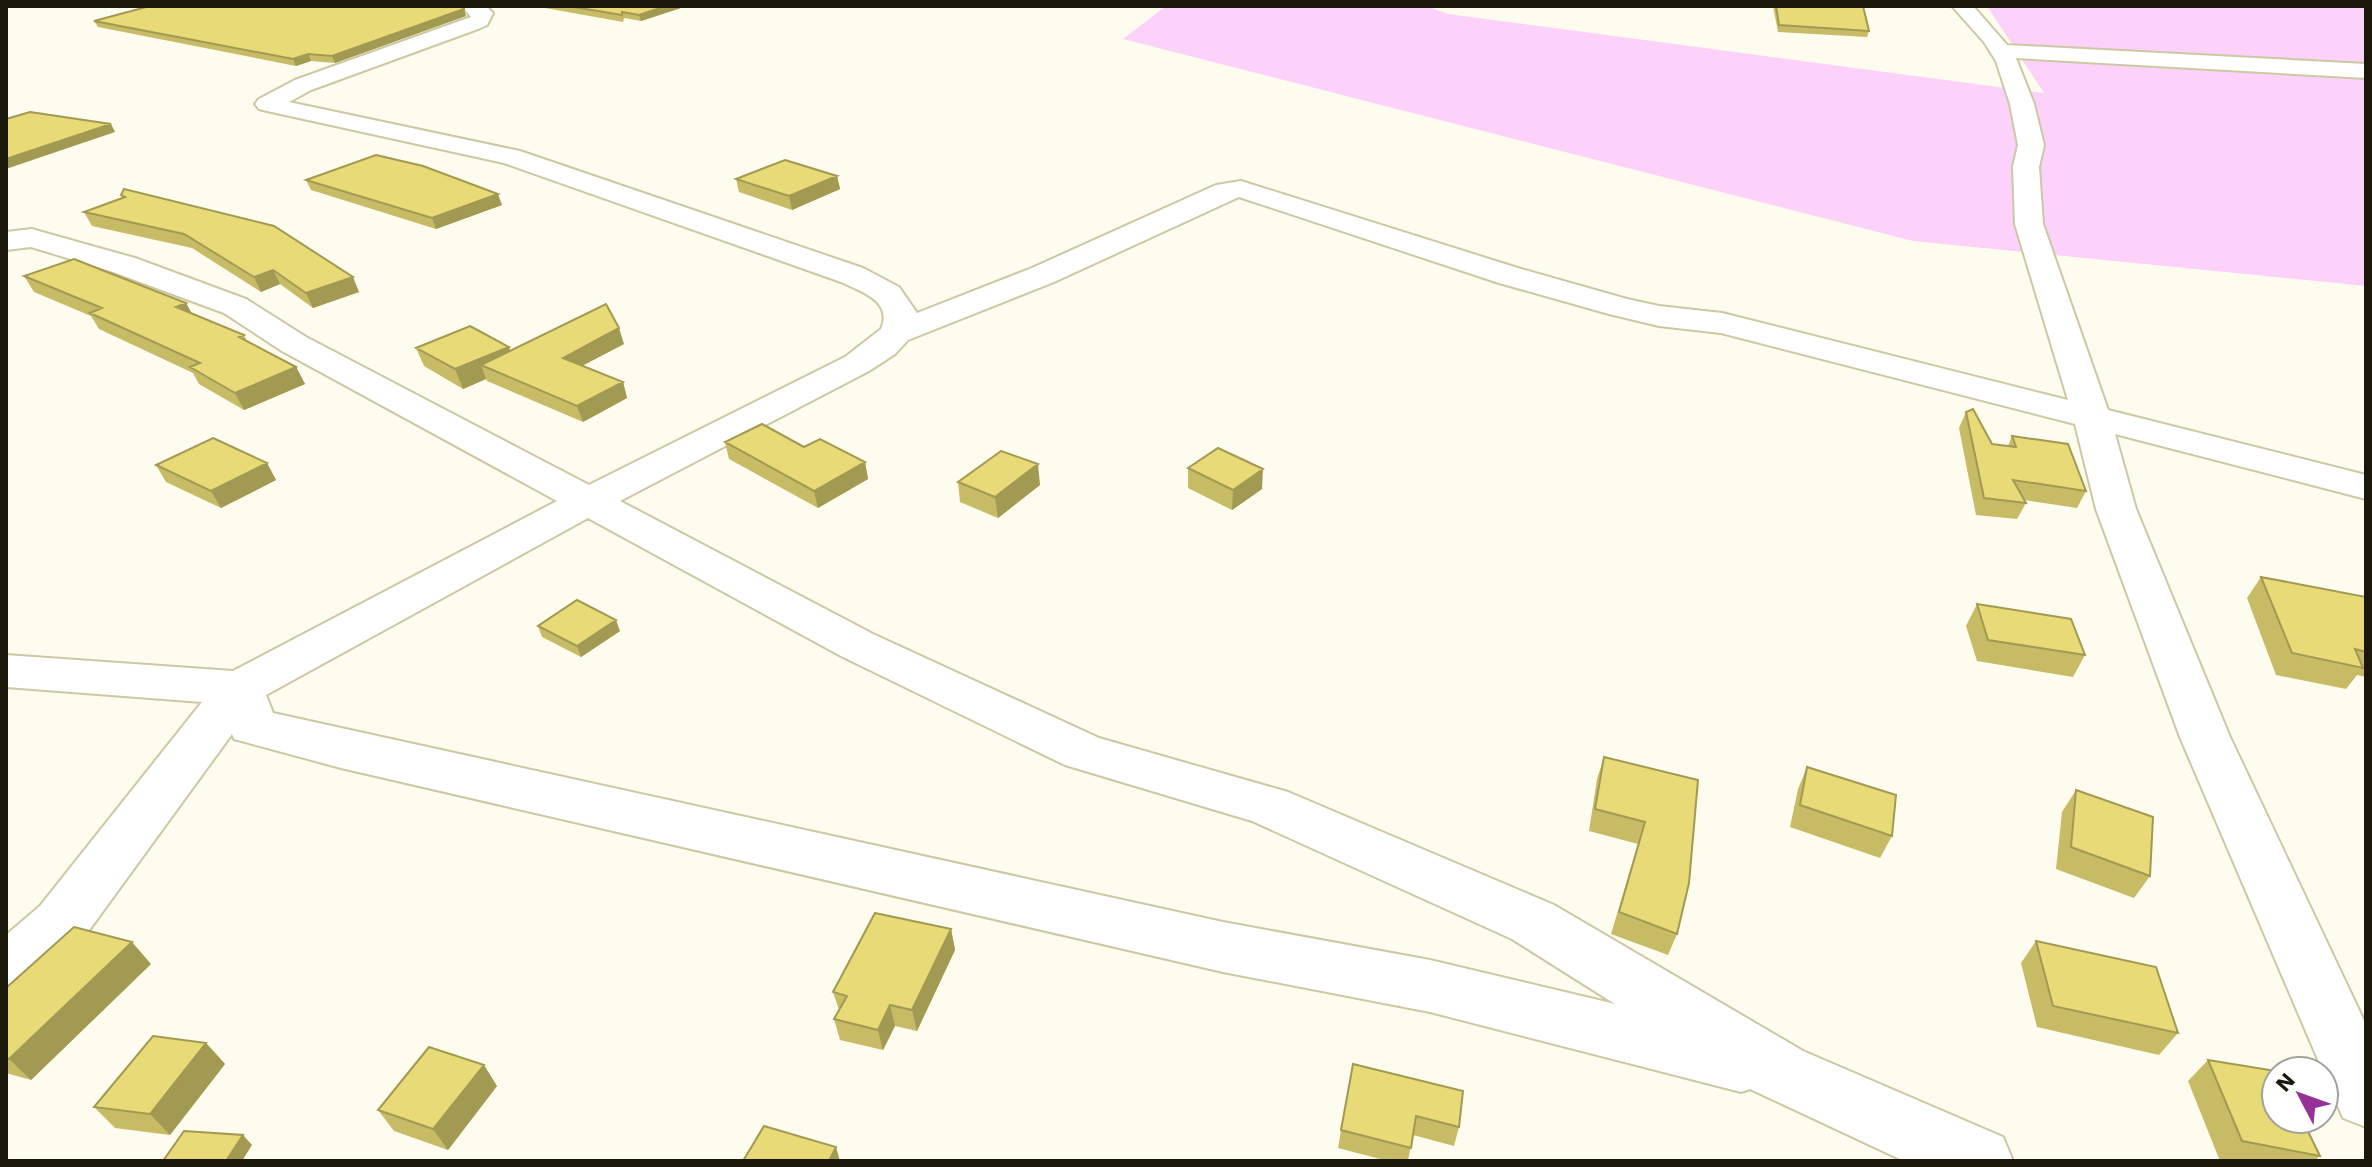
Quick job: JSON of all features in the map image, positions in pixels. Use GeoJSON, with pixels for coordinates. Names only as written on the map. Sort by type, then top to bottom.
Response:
{"type":"FeatureCollection","features":[{"type":"Feature","properties":{"kind":"street"},"geometry":{"type":"LineString","coordinates":[[6,971],[61,923],[240,688],[587,502],[857,364],[887,346],[896,333],[900,318],[898,303],[884,292],[852,275],[789,252],[511,157],[267,104],[303,85],[480,21],[483,13],[472,6]]}},
{"type":"Feature","properties":{"kind":"street"},"geometry":{"type":"LineString","coordinates":[[1962,6],[2001,51],[2022,104],[2031,145],[2026,167],[2029,224],[2091,415],[2116,509],[2205,737],[2366,1096]]}},
{"type":"Feature","properties":{"kind":"street"},"geometry":{"type":"LineString","coordinates":[[2001,51],[2366,71]]}},
{"type":"Feature","properties":{"kind":"street"},"geometry":{"type":"LineString","coordinates":[[896,333],[1043,275],[1226,191],[1241,189],[1510,276],[1620,307],[1659,316],[1722,323],[2366,487]]}},
{"type":"Feature","properties":{"kind":"street"},"geometry":{"type":"LineString","coordinates":[[6,241],[32,238],[74,248],[235,306],[294,344],[857,645],[1083,752],[1269,806],[1533,922],[1780,1072],[1979,1161]]}},
{"type":"Feature","properties":{"kind":"street"},"geometry":{"type":"LineString","coordinates":[[6,671],[240,688]]}},
{"type":"Feature","properties":{"kind":"street"},"geometry":{"type":"LineString","coordinates":[[240,688],[252,726],[341,749],[1223,947],[1430,986],[1780,1072]]}},
{"type":"Feature","properties":{"kind":"shaded area"},"geometry":{"type":"Polygon","coordinates":[[[1166,6],[1426,6],[1448,14],[2044,93],[1987,6],[2366,6],[2366,286],[1913,241],[1123,39],[1166,6]]]}},
{"type":"Feature","properties":{"kind":"building"},"geometry":{"type":"Polygon","coordinates":[[[150,6],[462,6],[464,9],[332,56],[308,54],[293,59],[94,21],[150,6]]]}},
{"type":"Feature","properties":{"kind":"building"},"geometry":{"type":"Polygon","coordinates":[[[568,6],[666,6],[639,15],[622,12],[622,15],[568,6]]]}},
{"type":"Feature","properties":{"kind":"building"},"geometry":{"type":"Polygon","coordinates":[[[1776,6],[1863,6],[1869,31],[1779,25],[1776,6]]]}},
{"type":"Feature","properties":{"kind":"building"},"geometry":{"type":"Polygon","coordinates":[[[30,112],[111,124],[6,159],[6,119],[30,112]]]}},
{"type":"Feature","properties":{"kind":"building"},"geometry":{"type":"Polygon","coordinates":[[[376,155],[423,166],[498,194],[432,218],[306,180],[376,155]]]}},
{"type":"Feature","properties":{"kind":"building"},"geometry":{"type":"Polygon","coordinates":[[[785,160],[837,176],[789,196],[736,179],[785,160]]]}},
{"type":"Feature","properties":{"kind":"building"},"geometry":{"type":"Polygon","coordinates":[[[124,189],[274,226],[353,277],[306,293],[273,270],[254,277],[184,234],[84,212],[125,197],[121,195],[124,189]]]}},
{"type":"Feature","properties":{"kind":"building"},"geometry":{"type":"Polygon","coordinates":[[[74,259],[186,303],[176,307],[244,335],[239,337],[296,367],[235,393],[190,367],[200,363],[90,313],[102,308],[24,276],[74,259]]]}},
{"type":"Feature","properties":{"kind":"building"},"geometry":{"type":"Polygon","coordinates":[[[606,304],[619,328],[563,358],[623,382],[577,406],[481,365],[606,304]]]}},
{"type":"Feature","properties":{"kind":"building"},"geometry":{"type":"Polygon","coordinates":[[[470,326],[509,347],[455,369],[416,348],[470,326]]]}},
{"type":"Feature","properties":{"kind":"building"},"geometry":{"type":"Polygon","coordinates":[[[1973,409],[1992,444],[2016,447],[2012,436],[2068,444],[2086,491],[2013,480],[2026,503],[1984,498],[1966,412],[1973,409]]]}},
{"type":"Feature","properties":{"kind":"building"},"geometry":{"type":"Polygon","coordinates":[[[762,424],[804,447],[820,439],[865,462],[814,491],[725,442],[762,424]]]}},
{"type":"Feature","properties":{"kind":"building"},"geometry":{"type":"Polygon","coordinates":[[[213,438],[267,463],[211,491],[156,465],[213,438]]]}},
{"type":"Feature","properties":{"kind":"building"},"geometry":{"type":"Polygon","coordinates":[[[1218,448],[1263,469],[1233,490],[1188,468],[1218,448]]]}},
{"type":"Feature","properties":{"kind":"building"},"geometry":{"type":"Polygon","coordinates":[[[1001,451],[1038,464],[995,497],[958,482],[1001,451]]]}},
{"type":"Feature","properties":{"kind":"building"},"geometry":{"type":"Polygon","coordinates":[[[2261,577],[2366,597],[2366,652],[2355,649],[2363,668],[2292,653],[2261,577]]]}},
{"type":"Feature","properties":{"kind":"building"},"geometry":{"type":"Polygon","coordinates":[[[577,600],[616,620],[577,646],[538,626],[577,600]]]}},
{"type":"Feature","properties":{"kind":"building"},"geometry":{"type":"Polygon","coordinates":[[[1977,604],[2071,619],[2085,655],[1988,640],[1977,604]]]}},
{"type":"Feature","properties":{"kind":"building"},"geometry":{"type":"Polygon","coordinates":[[[1604,757],[1698,780],[1689,883],[1677,934],[1619,912],[1645,822],[1595,809],[1604,757]]]}},
{"type":"Feature","properties":{"kind":"building"},"geometry":{"type":"Polygon","coordinates":[[[1807,767],[1896,795],[1892,836],[1800,805],[1807,767]]]}},
{"type":"Feature","properties":{"kind":"building"},"geometry":{"type":"Polygon","coordinates":[[[2076,790],[2153,817],[2150,876],[2071,847],[2076,790]]]}},
{"type":"Feature","properties":{"kind":"building"},"geometry":{"type":"Polygon","coordinates":[[[875,913],[951,929],[912,1010],[890,1005],[878,1030],[834,1019],[847,996],[833,992],[875,913]]]}},
{"type":"Feature","properties":{"kind":"building"},"geometry":{"type":"Polygon","coordinates":[[[74,927],[132,942],[9,1059],[6,1058],[6,988],[74,927]]]}},
{"type":"Feature","properties":{"kind":"building"},"geometry":{"type":"Polygon","coordinates":[[[2036,941],[2156,967],[2178,1033],[2053,1006],[2036,941]]]}},
{"type":"Feature","properties":{"kind":"building"},"geometry":{"type":"Polygon","coordinates":[[[153,1036],[206,1043],[150,1114],[94,1107],[153,1036]]]}},
{"type":"Feature","properties":{"kind":"building"},"geometry":{"type":"Polygon","coordinates":[[[429,1047],[484,1065],[433,1129],[378,1110],[429,1047]]]}},
{"type":"Feature","properties":{"kind":"building"},"geometry":{"type":"Polygon","coordinates":[[[2208,1060],[2260,1068],[2260,1135],[2310,1135],[2320,1156],[2242,1141],[2208,1060]]]}},
{"type":"Feature","properties":{"kind":"building"},"geometry":{"type":"Polygon","coordinates":[[[1353,1064],[1463,1091],[1459,1127],[1416,1116],[1411,1148],[1341,1130],[1353,1064]]]}},
{"type":"Feature","properties":{"kind":"building"},"geometry":{"type":"Polygon","coordinates":[[[764,1126],[836,1147],[829,1161],[743,1161],[764,1126]]]}},
{"type":"Feature","properties":{"kind":"building"},"geometry":{"type":"Polygon","coordinates":[[[184,1131],[243,1135],[226,1161],[163,1161],[184,1131]]]}}]}
